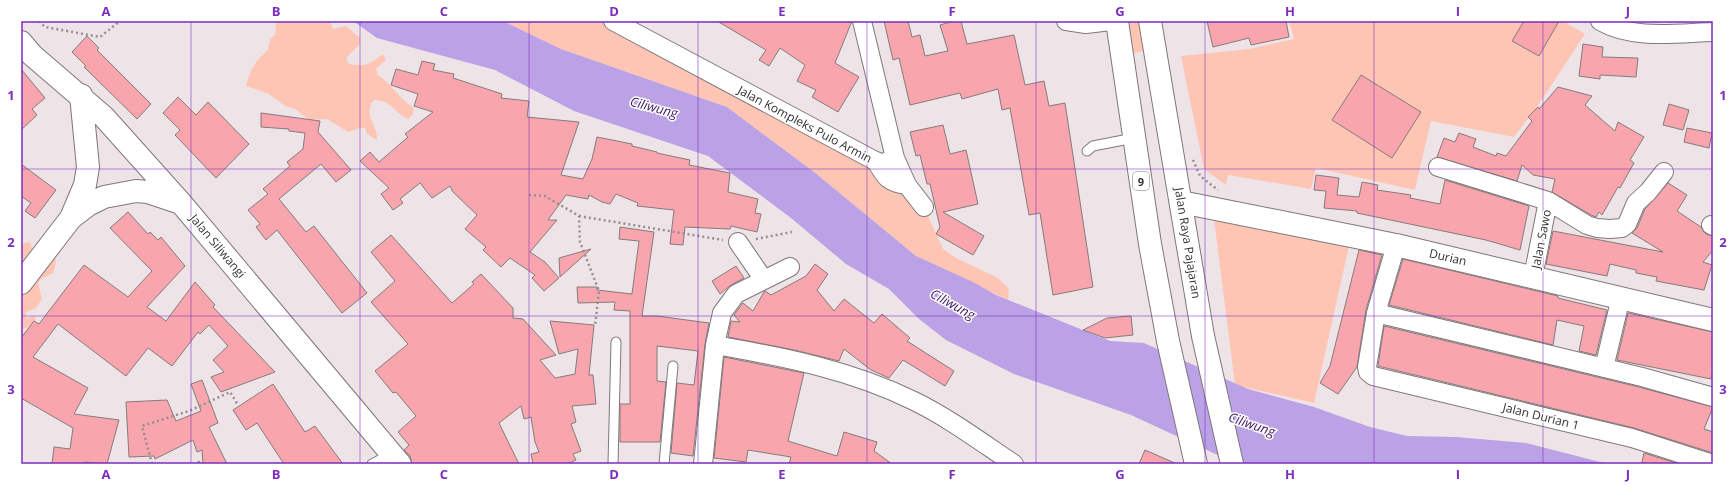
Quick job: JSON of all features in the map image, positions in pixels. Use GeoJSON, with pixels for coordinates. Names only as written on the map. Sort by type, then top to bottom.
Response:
{"type":"FeatureCollection","features":[{"type":"Feature","properties":{"kind":"main road","name":"9"},"geometry":{"type":"LineString","coordinates":[[1117,21],[1150,244],[1168,341],[1196,464]]}},
{"type":"Feature","properties":{"kind":"main road","name":"Jalan Raya Pajajaran"},"geometry":{"type":"LineString","coordinates":[[1150,21],[1156,48],[1203,336],[1232,464]]}},
{"type":"Feature","properties":{"kind":"main road","name":"Jalan Siliwangi"},"geometry":{"type":"LineString","coordinates":[[21,42],[32,55],[104,116],[181,203],[396,459]]}},
{"type":"Feature","properties":{"kind":"main road"},"geometry":{"type":"LineString","coordinates":[[1122,56],[1156,48]]}},
{"type":"Feature","properties":{"kind":"main road"},"geometry":{"type":"LineString","coordinates":[[71,218],[85,185],[88,167],[81,95]]}},
{"type":"Feature","properties":{"kind":"main road"},"geometry":{"type":"LineString","coordinates":[[23,274],[71,218],[88,205],[104,197],[136,191],[148,192],[181,203]]}},
{"type":"Feature","properties":{"kind":"main road","name":"Durian"},"geometry":{"type":"LineString","coordinates":[[1181,202],[1396,245],[1621,297],[1711,315]]}},
{"type":"Feature","properties":{"kind":"street","name":"Jalan Kompleks Pulo Armin"},"geometry":{"type":"LineString","coordinates":[[613,21],[876,162],[881,164],[895,158]]}},
{"type":"Feature","properties":{"kind":"street"},"geometry":{"type":"LineString","coordinates":[[862,21],[895,158],[907,185],[924,207]]}},
{"type":"Feature","properties":{"kind":"street"},"geometry":{"type":"LineString","coordinates":[[1066,21],[1086,24],[1111,21]]}},
{"type":"Feature","properties":{"kind":"street"},"geometry":{"type":"LineString","coordinates":[[1600,21],[1610,27],[1631,32],[1713,32]]}},
{"type":"Feature","properties":{"kind":"street"},"geometry":{"type":"LineString","coordinates":[[876,162],[889,180],[895,184],[907,185]]}},
{"type":"Feature","properties":{"kind":"street"},"geometry":{"type":"LineString","coordinates":[[1438,167],[1548,201],[1587,225],[1597,228],[1622,228],[1632,214],[1636,202],[1648,192],[1664,172]]}},
{"type":"Feature","properties":{"kind":"street","name":"Jalan Sawo"},"geometry":{"type":"LineString","coordinates":[[1533,277],[1548,201]]}},
{"type":"Feature","properties":{"kind":"street"},"geometry":{"type":"LineString","coordinates":[[738,242],[764,280]]}},
{"type":"Feature","properties":{"kind":"street"},"geometry":{"type":"LineString","coordinates":[[1396,245],[1376,313],[1604,368],[1713,397]]}},
{"type":"Feature","properties":{"kind":"street"},"geometry":{"type":"LineString","coordinates":[[703,464],[715,345],[722,313],[736,294],[790,267]]}},
{"type":"Feature","properties":{"kind":"street"},"geometry":{"type":"LineString","coordinates":[[1604,368],[1621,297]]}},
{"type":"Feature","properties":{"kind":"street","name":"Jalan Durian 1"},"geometry":{"type":"LineString","coordinates":[[1376,313],[1367,367],[1368,372],[1373,376],[1632,438],[1713,464]]}},
{"type":"Feature","properties":{"kind":"street"},"geometry":{"type":"LineString","coordinates":[[715,345],[801,361],[857,377],[885,388],[942,416],[1014,464]]}},
{"type":"Feature","properties":{"kind":"lane"},"geometry":{"type":"LineString","coordinates":[[1087,152],[1093,146],[1135,138]]}},
{"type":"Feature","properties":{"kind":"lane"},"geometry":{"type":"LineString","coordinates":[[613,464],[616,342]]}},
{"type":"Feature","properties":{"kind":"lane"},"geometry":{"type":"LineString","coordinates":[[664,464],[673,366]]}},
{"type":"Feature","properties":{"kind":"lane"},"geometry":{"type":"LineString","coordinates":[[372,464],[396,459]]}},
{"type":"Feature","properties":{"kind":"path"},"geometry":{"type":"LineString","coordinates":[[38,21],[45,27],[100,37],[120,21]]}},
{"type":"Feature","properties":{"kind":"path"},"geometry":{"type":"LineString","coordinates":[[1193,159],[1200,176],[1209,185],[1222,192]]}},
{"type":"Feature","properties":{"kind":"path"},"geometry":{"type":"LineString","coordinates":[[529,195],[545,196],[579,216],[738,242],[792,232]]}},
{"type":"Feature","properties":{"kind":"path"},"geometry":{"type":"LineString","coordinates":[[579,216],[580,242],[599,291],[595,326]]}},
{"type":"Feature","properties":{"kind":"path"},"geometry":{"type":"LineString","coordinates":[[152,464],[142,426],[189,411],[230,392],[238,405]]}},
{"type":"Feature","properties":{"kind":"path"},"geometry":{"type":"LineString","coordinates":[[193,464],[199,462],[200,464]]}},
{"type":"Feature","properties":{"kind":"shaded area"},"geometry":{"type":"Polygon","coordinates":[[[274,21],[330,21],[333,29],[346,26],[361,39],[359,45],[346,58],[349,64],[368,64],[383,54],[386,60],[376,69],[378,75],[414,108],[413,114],[409,119],[404,117],[386,102],[374,100],[371,105],[370,115],[377,135],[377,140],[367,134],[365,128],[348,132],[327,119],[309,120],[295,109],[285,106],[269,94],[246,86],[254,66],[260,57],[268,50],[270,39],[275,35],[276,23],[274,21]]]}},
{"type":"Feature","properties":{"kind":"shaded area"},"geometry":{"type":"Polygon","coordinates":[[[503,21],[613,21],[876,161],[924,207],[943,249],[956,258],[998,278],[1009,289],[1008,300],[916,256],[814,172],[727,107],[561,49],[503,21]]]}},
{"type":"Feature","properties":{"kind":"shaded area"},"geometry":{"type":"Polygon","coordinates":[[[1117,21],[1150,21],[1156,48],[1122,56],[1117,21]]]}},
{"type":"Feature","properties":{"kind":"shaded area"},"geometry":{"type":"Polygon","coordinates":[[[1289,21],[1563,21],[1585,34],[1537,107],[1514,137],[1431,121],[1415,190],[1316,168],[1311,189],[1228,175],[1226,185],[1204,169],[1181,56],[1249,49],[1294,39],[1289,21]]]}},
{"type":"Feature","properties":{"kind":"shaded area"},"geometry":{"type":"Polygon","coordinates":[[[1214,219],[1351,237],[1314,403],[1235,385],[1214,219]]]}},
{"type":"Feature","properties":{"kind":"shaded area"},"geometry":{"type":"Polygon","coordinates":[[[30,242],[33,252],[50,247],[54,254],[56,263],[53,273],[41,279],[38,283],[42,299],[36,308],[26,312],[26,318],[34,316],[36,318],[31,326],[23,329],[23,335],[31,338],[21,346],[21,266],[23,260],[21,244],[30,242]]]}},
{"type":"Feature","properties":{"kind":"water","name":"Ciliwung"},"geometry":{"type":"Polygon","coordinates":[[[353,21],[503,21],[561,49],[727,107],[814,172],[916,256],[973,282],[996,295],[1110,341],[1144,343],[1248,389],[1314,407],[1370,427],[1407,436],[1456,437],[1526,443],[1608,464],[1237,464],[1131,415],[1014,374],[946,340],[919,319],[889,289],[846,264],[791,218],[708,156],[574,111],[495,70],[377,38],[353,21]]]}},
{"type":"Feature","properties":{"kind":"building"},"geometry":{"type":"Polygon","coordinates":[[[717,21],[852,21],[835,63],[859,77],[838,112],[812,97],[816,90],[797,81],[805,65],[780,48],[769,66],[759,60],[766,50],[717,21]]]}},
{"type":"Feature","properties":{"kind":"building"},"geometry":{"type":"Polygon","coordinates":[[[884,21],[908,21],[912,37],[920,35],[925,56],[948,51],[940,25],[954,21],[961,21],[967,44],[1014,35],[1025,85],[1044,81],[1049,106],[1065,103],[1093,287],[1053,295],[1040,213],[1029,215],[1010,108],[1002,110],[998,89],[962,99],[960,93],[910,105],[899,58],[893,60],[884,21]]]}},
{"type":"Feature","properties":{"kind":"building"},"geometry":{"type":"Polygon","coordinates":[[[1207,21],[1286,21],[1289,37],[1251,45],[1249,38],[1213,47],[1207,21]]]}},
{"type":"Feature","properties":{"kind":"building"},"geometry":{"type":"Polygon","coordinates":[[[1524,21],[1559,21],[1539,56],[1512,41],[1524,21]]]}},
{"type":"Feature","properties":{"kind":"building"},"geometry":{"type":"Polygon","coordinates":[[[87,36],[99,48],[97,50],[151,104],[137,119],[84,67],[86,66],[72,52],[87,36]]]}},
{"type":"Feature","properties":{"kind":"building"},"geometry":{"type":"Polygon","coordinates":[[[1583,44],[1603,47],[1602,57],[1638,58],[1636,77],[1600,75],[1600,79],[1579,76],[1583,44]]]}},
{"type":"Feature","properties":{"kind":"building"},"geometry":{"type":"Polygon","coordinates":[[[422,61],[435,64],[433,70],[454,74],[453,78],[502,94],[501,98],[529,101],[527,117],[579,122],[561,175],[583,179],[592,159],[597,137],[632,144],[632,146],[657,153],[690,160],[689,165],[730,173],[728,192],[758,199],[755,213],[761,214],[757,232],[731,226],[730,229],[685,227],[683,245],[670,244],[674,210],[637,206],[638,203],[616,194],[610,204],[602,202],[589,195],[588,199],[566,195],[548,220],[557,220],[530,252],[545,262],[559,278],[544,291],[532,278],[535,275],[510,258],[501,267],[483,250],[486,247],[465,229],[477,215],[453,192],[450,186],[432,198],[420,183],[400,199],[403,203],[393,210],[381,194],[389,188],[360,161],[370,152],[379,162],[408,137],[405,134],[433,112],[414,106],[418,94],[391,85],[396,69],[418,75],[422,61]]]}},
{"type":"Feature","properties":{"kind":"building"},"geometry":{"type":"Polygon","coordinates":[[[21,69],[45,98],[32,109],[37,115],[21,130],[21,69]]]}},
{"type":"Feature","properties":{"kind":"building"},"geometry":{"type":"Polygon","coordinates":[[[1361,75],[1421,112],[1392,158],[1332,120],[1361,75]]]}},
{"type":"Feature","properties":{"kind":"building"},"geometry":{"type":"Polygon","coordinates":[[[1558,87],[1592,96],[1585,105],[1615,131],[1618,122],[1644,137],[1630,160],[1634,163],[1602,215],[1599,212],[1596,217],[1591,215],[1552,192],[1555,179],[1533,175],[1522,165],[1517,181],[1437,157],[1444,138],[1455,142],[1459,133],[1476,139],[1473,147],[1496,156],[1497,153],[1506,156],[1532,121],[1528,117],[1538,107],[1539,109],[1558,87]]]}},
{"type":"Feature","properties":{"kind":"building"},"geometry":{"type":"Polygon","coordinates":[[[178,97],[196,115],[208,102],[249,144],[216,178],[175,135],[180,130],[163,113],[178,97]]]}},
{"type":"Feature","properties":{"kind":"building"},"geometry":{"type":"Polygon","coordinates":[[[1669,104],[1689,110],[1683,130],[1663,125],[1669,104]]]}},
{"type":"Feature","properties":{"kind":"building"},"geometry":{"type":"Polygon","coordinates":[[[261,113],[320,121],[318,132],[351,170],[336,182],[321,164],[279,199],[306,232],[314,226],[367,293],[342,313],[277,230],[266,240],[256,227],[260,224],[248,210],[268,194],[263,189],[290,166],[287,162],[303,149],[305,133],[289,131],[289,129],[261,127],[261,113]]]}},
{"type":"Feature","properties":{"kind":"building"},"geometry":{"type":"Polygon","coordinates":[[[943,125],[950,154],[966,150],[978,204],[943,212],[984,236],[973,255],[936,234],[940,227],[930,184],[927,184],[920,155],[916,156],[910,132],[943,125]]]}},
{"type":"Feature","properties":{"kind":"building"},"geometry":{"type":"Polygon","coordinates":[[[1687,128],[1712,133],[1709,148],[1684,142],[1687,128]]]}},
{"type":"Feature","properties":{"kind":"building"},"geometry":{"type":"Polygon","coordinates":[[[21,164],[56,190],[35,218],[25,211],[31,203],[21,196],[21,164]]]}},
{"type":"Feature","properties":{"kind":"building"},"geometry":{"type":"Polygon","coordinates":[[[1316,175],[1339,178],[1337,195],[1359,197],[1362,182],[1378,185],[1377,190],[1411,195],[1410,198],[1440,204],[1445,180],[1529,206],[1520,250],[1486,240],[1357,213],[1357,211],[1324,208],[1326,191],[1314,190],[1316,175]]]}},
{"type":"Feature","properties":{"kind":"building"},"geometry":{"type":"Polygon","coordinates":[[[1668,183],[1687,195],[1677,211],[1701,227],[1706,234],[1713,236],[1713,250],[1703,262],[1712,265],[1704,290],[1656,281],[1657,277],[1636,273],[1636,270],[1610,264],[1607,276],[1546,264],[1553,231],[1663,252],[1632,233],[1637,228],[1645,209],[1668,183]]]}},
{"type":"Feature","properties":{"kind":"building"},"geometry":{"type":"Polygon","coordinates":[[[128,212],[148,234],[150,232],[158,240],[161,237],[185,266],[147,307],[166,321],[195,282],[215,305],[213,307],[275,372],[221,392],[211,377],[224,372],[213,360],[228,346],[209,325],[200,334],[198,332],[172,366],[148,348],[126,376],[58,324],[33,357],[88,388],[74,414],[119,420],[107,464],[85,462],[85,464],[52,464],[54,447],[70,449],[73,428],[21,398],[21,338],[34,321],[39,324],[84,265],[128,297],[152,271],[110,228],[128,212]]]}},
{"type":"Feature","properties":{"kind":"building"},"geometry":{"type":"Polygon","coordinates":[[[620,227],[654,232],[642,316],[657,316],[709,323],[705,344],[693,456],[671,453],[677,383],[694,385],[698,351],[657,346],[657,381],[666,382],[660,442],[620,442],[620,404],[630,404],[630,311],[614,310],[615,302],[578,303],[577,287],[597,287],[597,290],[632,294],[639,241],[619,239],[620,227]]]}},
{"type":"Feature","properties":{"kind":"building"},"geometry":{"type":"Polygon","coordinates":[[[391,235],[452,303],[474,284],[472,282],[481,274],[513,308],[513,318],[523,319],[556,355],[540,360],[555,378],[575,374],[578,349],[559,354],[550,321],[594,325],[589,375],[593,375],[596,404],[572,406],[576,422],[571,424],[581,451],[573,454],[576,460],[567,464],[533,464],[531,454],[539,452],[535,442],[531,417],[524,419],[521,406],[499,423],[519,464],[412,464],[410,456],[404,450],[409,445],[398,432],[416,416],[396,392],[393,393],[375,371],[408,344],[371,302],[395,281],[371,252],[391,235]]]}},
{"type":"Feature","properties":{"kind":"building"},"geometry":{"type":"Polygon","coordinates":[[[591,249],[560,277],[559,258],[591,249]]]}},
{"type":"Feature","properties":{"kind":"building"},"geometry":{"type":"Polygon","coordinates":[[[1359,250],[1382,255],[1366,310],[1357,367],[1338,394],[1320,383],[1330,366],[1359,250]]]}},
{"type":"Feature","properties":{"kind":"building"},"geometry":{"type":"Polygon","coordinates":[[[1403,259],[1558,296],[1558,298],[1607,310],[1596,355],[1579,351],[1584,326],[1557,320],[1553,345],[1389,305],[1403,259]]]}},
{"type":"Feature","properties":{"kind":"building"},"geometry":{"type":"Polygon","coordinates":[[[815,264],[828,274],[817,290],[834,311],[844,299],[874,323],[882,314],[910,338],[907,341],[954,371],[945,386],[903,360],[889,378],[871,370],[844,349],[839,361],[794,350],[728,337],[731,321],[740,322],[734,315],[743,303],[753,311],[765,291],[771,295],[806,276],[815,264]]]}},
{"type":"Feature","properties":{"kind":"building"},"geometry":{"type":"Polygon","coordinates":[[[736,266],[744,278],[731,285],[720,294],[712,281],[736,266]]]}},
{"type":"Feature","properties":{"kind":"building"},"geometry":{"type":"Polygon","coordinates":[[[1628,313],[1713,332],[1713,370],[1711,379],[1617,360],[1628,313]]]}},
{"type":"Feature","properties":{"kind":"building"},"geometry":{"type":"Polygon","coordinates":[[[1131,316],[1133,335],[1105,338],[1083,330],[1107,318],[1131,316]]]}},
{"type":"Feature","properties":{"kind":"building"},"geometry":{"type":"Polygon","coordinates":[[[1384,326],[1639,387],[1713,407],[1704,429],[1713,432],[1713,453],[1634,428],[1378,366],[1384,326]]]}},
{"type":"Feature","properties":{"kind":"building"},"geometry":{"type":"Polygon","coordinates":[[[724,357],[804,373],[788,441],[837,456],[844,432],[877,442],[874,451],[892,464],[789,464],[791,457],[748,450],[746,462],[714,458],[724,357]]]}},
{"type":"Feature","properties":{"kind":"building"},"geometry":{"type":"Polygon","coordinates":[[[202,380],[218,423],[209,427],[227,464],[203,464],[202,450],[197,452],[193,440],[155,459],[154,456],[129,457],[126,402],[167,400],[176,421],[201,411],[191,384],[202,380]]]}},
{"type":"Feature","properties":{"kind":"building"},"geometry":{"type":"Polygon","coordinates":[[[273,384],[305,432],[315,426],[343,464],[284,464],[257,423],[246,430],[233,410],[273,384]]]}},
{"type":"Feature","properties":{"kind":"building"},"geometry":{"type":"Polygon","coordinates":[[[1145,450],[1177,464],[1139,464],[1145,450]]]}},
{"type":"Feature","properties":{"kind":"building"},"geometry":{"type":"Polygon","coordinates":[[[1644,453],[1679,464],[1648,464],[1642,462],[1644,453]]]}}]}
